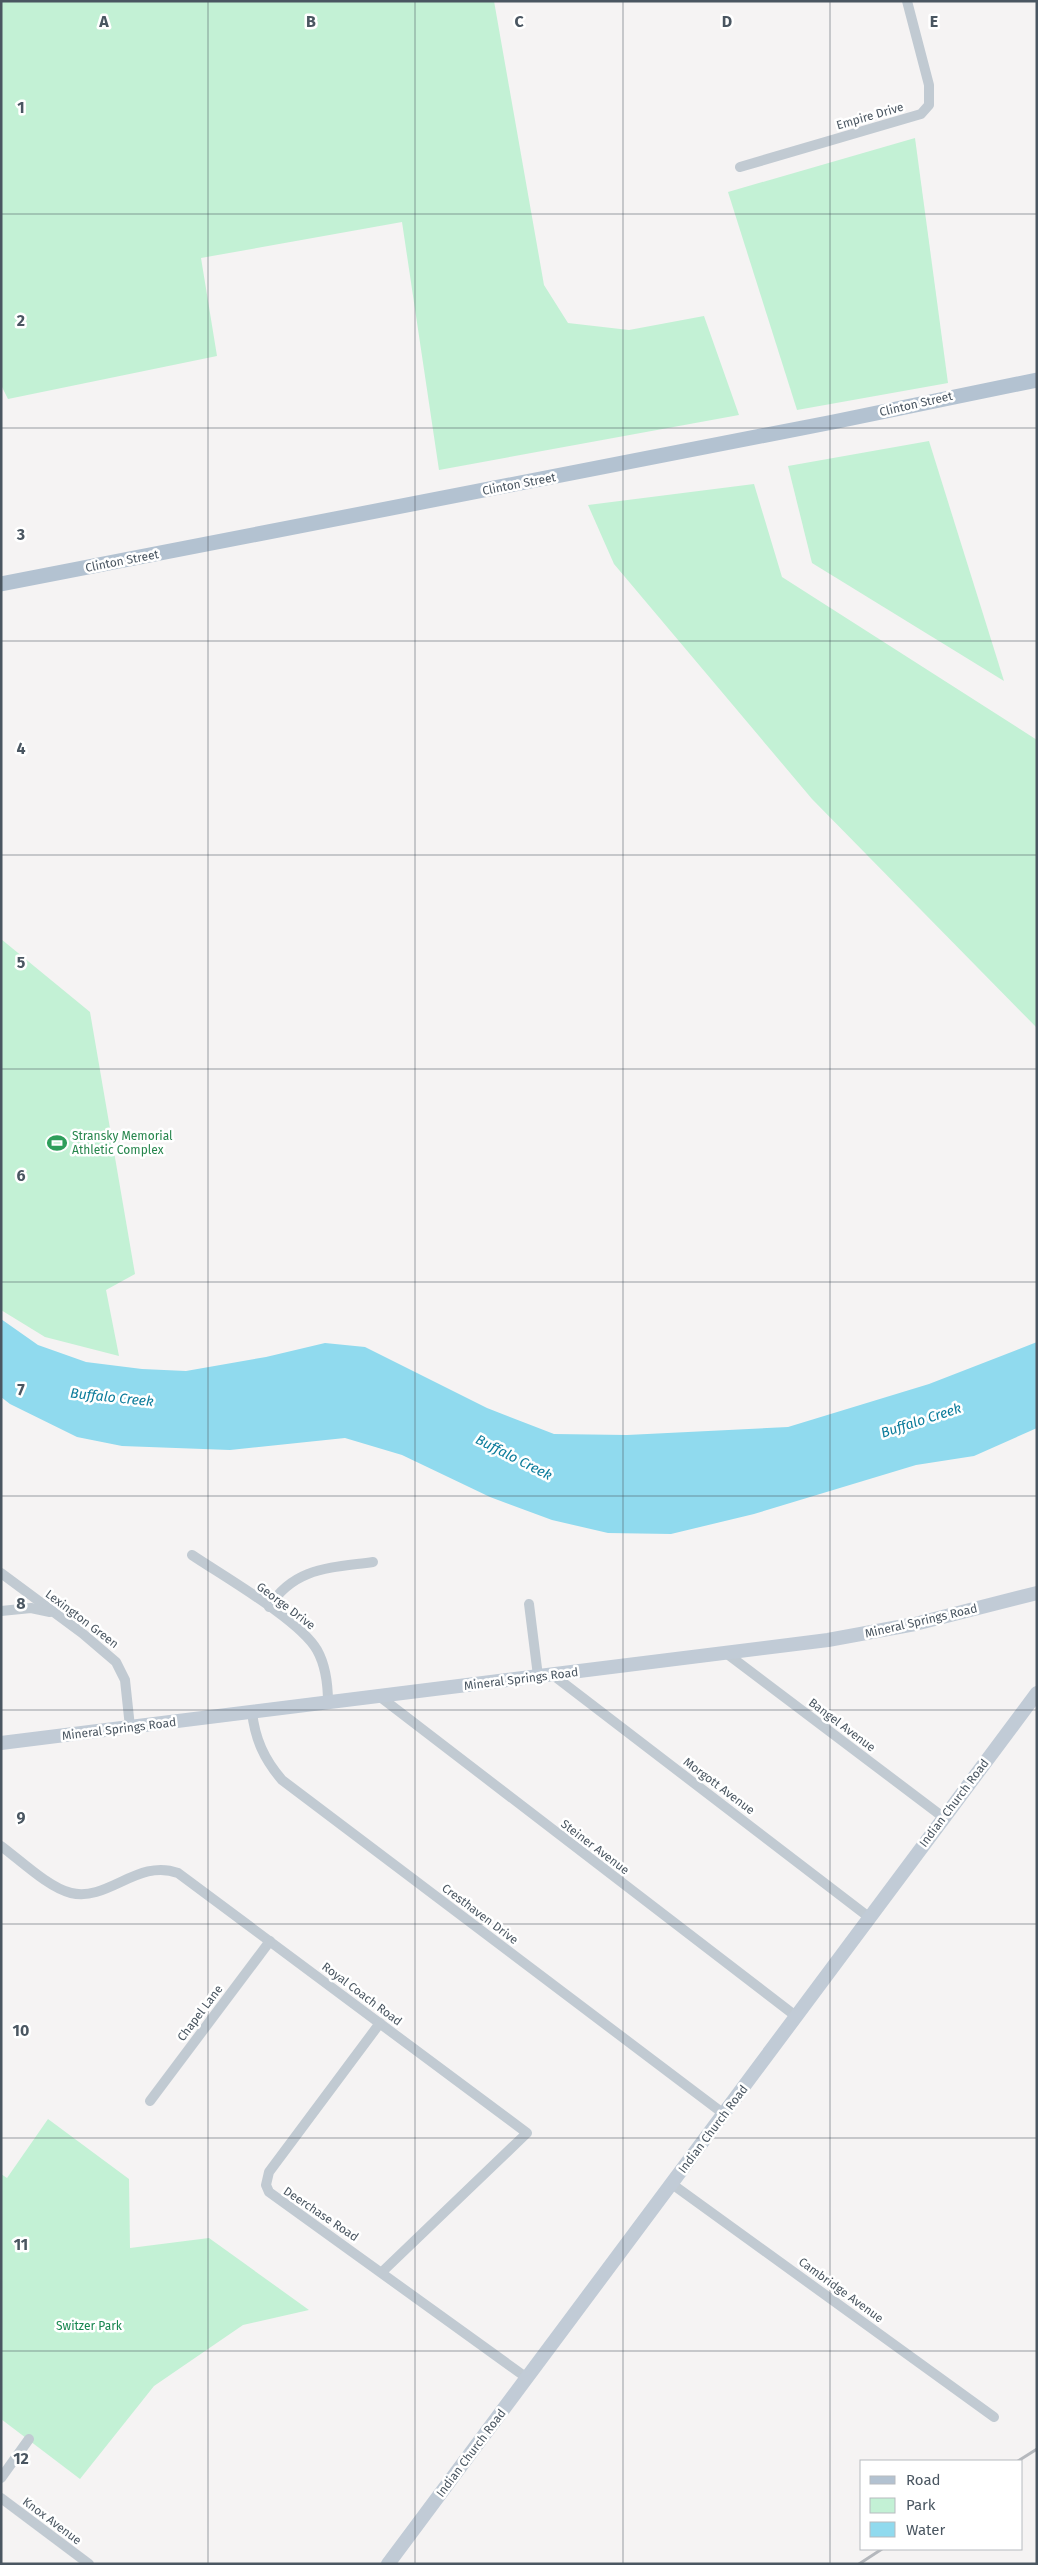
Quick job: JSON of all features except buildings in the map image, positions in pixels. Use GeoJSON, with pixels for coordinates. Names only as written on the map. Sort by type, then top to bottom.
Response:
{"type":"FeatureCollection","features":[{"type":"Feature","properties":{"kind":"main road","name":"Clinton Street"},"geometry":{"type":"LineString","coordinates":[[1,584],[832,422],[1037,380]]}},
{"type":"Feature","properties":{"kind":"street","name":"Empire Drive"},"geometry":{"type":"LineString","coordinates":[[740,167],[920,114],[929,105],[929,86],[907,1]]}},
{"type":"Feature","properties":{"kind":"street","name":"George Drive"},"geometry":{"type":"LineString","coordinates":[[192,1554],[300,1630],[317,1651],[327,1679],[328,1702]]}},
{"type":"Feature","properties":{"kind":"street"},"geometry":{"type":"LineString","coordinates":[[269,1607],[285,1586],[306,1574],[373,1562]]}},
{"type":"Feature","properties":{"kind":"street","name":"Lexington Green"},"geometry":{"type":"LineString","coordinates":[[1,1573],[109,1654],[116,1662],[125,1680],[130,1727]]}},
{"type":"Feature","properties":{"kind":"street","name":"Mineral Springs Road"},"geometry":{"type":"LineString","coordinates":[[1,1743],[553,1675],[874,1632],[1037,1593]]}},
{"type":"Feature","properties":{"kind":"street"},"geometry":{"type":"LineString","coordinates":[[529,1604],[538,1676]]}},
{"type":"Feature","properties":{"kind":"street"},"geometry":{"type":"LineString","coordinates":[[1,1612],[31,1608],[56,1614]]}},
{"type":"Feature","properties":{"kind":"street","name":"Bangel Avenue"},"geometry":{"type":"LineString","coordinates":[[726,1653],[943,1817]]}},
{"type":"Feature","properties":{"kind":"street","name":"Morgott Avenue"},"geometry":{"type":"LineString","coordinates":[[553,1675],[870,1918]]}},
{"type":"Feature","properties":{"kind":"street","name":"Indian Church Road"},"geometry":{"type":"LineString","coordinates":[[388,2564],[1037,1693]]}},
{"type":"Feature","properties":{"kind":"street","name":"Steiner Avenue"},"geometry":{"type":"LineString","coordinates":[[379,1696],[796,2017]]}},
{"type":"Feature","properties":{"kind":"street","name":"Cresthaven Drive"},"geometry":{"type":"LineString","coordinates":[[252,1712],[258,1744],[264,1757],[282,1780],[724,2114]]}},
{"type":"Feature","properties":{"kind":"street","name":"Royal Coach Road"},"geometry":{"type":"LineString","coordinates":[[1,1846],[53,1885],[73,1894],[98,1891],[158,1869],[178,1873],[527,2133],[382,2272]]}},
{"type":"Feature","properties":{"kind":"street","name":"Chapel Lane"},"geometry":{"type":"LineString","coordinates":[[150,2101],[270,1941]]}},
{"type":"Feature","properties":{"kind":"street","name":"Deerchase Road"},"geometry":{"type":"LineString","coordinates":[[380,2023],[269,2172],[266,2185],[272,2196],[382,2272],[527,2378]]}},
{"type":"Feature","properties":{"kind":"street","name":"Cambridge Avenue"},"geometry":{"type":"LineString","coordinates":[[672,2184],[994,2417]]}},
{"type":"Feature","properties":{"kind":"street"},"geometry":{"type":"LineString","coordinates":[[1,2478],[29,2440]]}},
{"type":"Feature","properties":{"kind":"street","name":"Knox Avenue"},"geometry":{"type":"LineString","coordinates":[[1,2498],[89,2564]]}},
{"type":"Feature","properties":{"kind":"green space"},"geometry":{"type":"Polygon","coordinates":[[[1,1],[494,1],[544,285],[568,323],[629,330],[704,316],[739,415],[439,470],[402,222],[201,258],[217,356],[8,399],[1,385],[1,1]]]}},
{"type":"Feature","properties":{"kind":"green space"},"geometry":{"type":"Polygon","coordinates":[[[915,138],[948,383],[797,410],[728,192],[915,138]]]}},
{"type":"Feature","properties":{"kind":"green space"},"geometry":{"type":"Polygon","coordinates":[[[929,441],[1004,681],[812,563],[788,466],[929,441]]]}},
{"type":"Feature","properties":{"kind":"green space"},"geometry":{"type":"Polygon","coordinates":[[[754,484],[782,577],[1037,740],[1037,1028],[812,799],[614,564],[588,505],[754,484]]]}},
{"type":"Feature","properties":{"kind":"green space","name":"Stransky Memorial Athletic Complex"},"geometry":{"type":"Polygon","coordinates":[[[1,939],[90,1012],[135,1274],[106,1290],[119,1356],[45,1337],[1,1310],[1,939]]]}},
{"type":"Feature","properties":{"kind":"green space","name":"Switzer Park"},"geometry":{"type":"Polygon","coordinates":[[[48,2119],[129,2179],[130,2248],[209,2238],[309,2310],[243,2325],[154,2386],[80,2479],[1,2419],[1,2174],[7,2178],[48,2119]]]}},
{"type":"Feature","properties":{"kind":"water","name":"Buffalo Creek"},"geometry":{"type":"Polygon","coordinates":[[[1,1319],[38,1345],[86,1362],[142,1369],[186,1371],[266,1357],[325,1343],[365,1347],[487,1408],[554,1434],[627,1435],[788,1427],[929,1384],[1037,1342],[1037,1428],[974,1456],[916,1465],[754,1514],[671,1534],[608,1533],[552,1520],[490,1497],[402,1455],[345,1438],[230,1450],[122,1446],[77,1437],[10,1404],[1,1397],[1,1319]]]}},
{"type":"Feature","properties":{"kind":"railway"},"geometry":{"type":"LineString","coordinates":[[1020,2460],[1037,2449]]}},
{"type":"Feature","properties":{"kind":"railway"},"geometry":{"type":"LineString","coordinates":[[859,2564],[880,2550]]}},
{"type":"Feature","properties":{"kind":"place","name":"Stransky Memorial Athletic Complex"},"geometry":{"type":"Point","coordinates":[57,1143]}}]}
